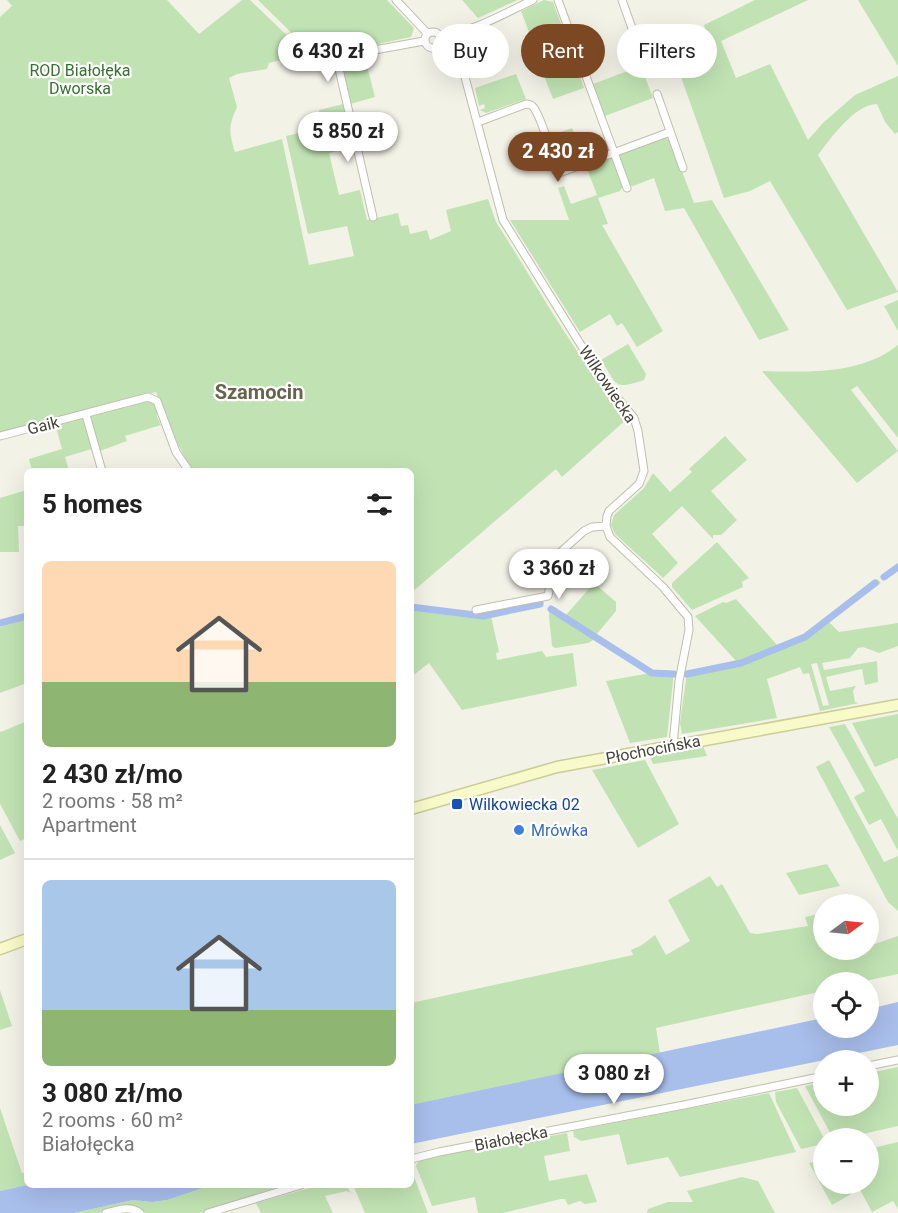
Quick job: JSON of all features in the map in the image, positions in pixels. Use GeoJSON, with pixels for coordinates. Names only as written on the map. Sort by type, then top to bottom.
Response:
{"type":"FeatureCollection","features":[{"type":"Feature","properties":{"kind":"main road","name":"Płochocińska"},"geometry":{"type":"LineString","coordinates":[[414,808],[557,767],[898,705]]}},
{"type":"Feature","properties":{"kind":"main road"},"geometry":{"type":"LineString","coordinates":[[0,949],[24,941]]}},
{"type":"Feature","properties":{"kind":"street"},"geometry":{"type":"LineString","coordinates":[[396,0],[427,33]]}},
{"type":"Feature","properties":{"kind":"street"},"geometry":{"type":"LineString","coordinates":[[480,24],[533,0]]}},
{"type":"Feature","properties":{"kind":"street"},"geometry":{"type":"LineString","coordinates":[[558,0],[627,188]]}},
{"type":"Feature","properties":{"kind":"street"},"geometry":{"type":"LineString","coordinates":[[622,0],[631,24]]}},
{"type":"Feature","properties":{"kind":"street"},"geometry":{"type":"LineString","coordinates":[[427,33],[432,31]]}},
{"type":"Feature","properties":{"kind":"street"},"geometry":{"type":"LineString","coordinates":[[424,41],[427,33]]}},
{"type":"Feature","properties":{"kind":"street"},"geometry":{"type":"LineString","coordinates":[[424,41],[432,48]]}},
{"type":"Feature","properties":{"kind":"street"},"geometry":{"type":"LineString","coordinates":[[314,61],[424,41]]}},
{"type":"Feature","properties":{"kind":"street"},"geometry":{"type":"LineString","coordinates":[[336,56],[373,217]]}},
{"type":"Feature","properties":{"kind":"street","name":"Wilkowiecka"},"geometry":{"type":"LineString","coordinates":[[465,78],[503,220],[604,382],[629,410],[636,425],[644,463],[643,478],[609,511],[606,526]]}},
{"type":"Feature","properties":{"kind":"street"},"geometry":{"type":"LineString","coordinates":[[657,93],[683,168]]}},
{"type":"Feature","properties":{"kind":"street"},"geometry":{"type":"LineString","coordinates":[[478,122],[526,104],[534,107],[556,169],[559,171],[669,132]]}},
{"type":"Feature","properties":{"kind":"street","name":"Gaik"},"geometry":{"type":"LineString","coordinates":[[0,436],[148,397],[157,401],[176,452],[187,468]]}},
{"type":"Feature","properties":{"kind":"street"},"geometry":{"type":"LineString","coordinates":[[86,415],[101,468]]}},
{"type":"Feature","properties":{"kind":"street"},"geometry":{"type":"LineString","coordinates":[[476,610],[548,596],[555,557],[584,531],[592,527],[606,526],[608,535],[663,586],[688,617],[689,630],[679,681],[673,745]]}},
{"type":"Feature","properties":{"kind":"street"},"geometry":{"type":"LineString","coordinates":[[879,1064],[898,1060]]}},
{"type":"Feature","properties":{"kind":"street","name":"Białołęcka"},"geometry":{"type":"LineString","coordinates":[[414,1158],[813,1078]]}},
{"type":"Feature","properties":{"kind":"street"},"geometry":{"type":"LineString","coordinates":[[208,1213],[291,1188]]}},
{"type":"Feature","properties":{"kind":"street"},"geometry":{"type":"LineString","coordinates":[[106,1213],[130,1209],[140,1213]]}},
{"type":"Feature","properties":{"kind":"green space","name":"ROD Białołęka Dworska"},"geometry":{"type":"Polygon","coordinates":[[[7,0],[167,0],[199,34],[242,0],[250,0],[298,46],[300,55],[269,63],[267,69],[237,74],[229,78],[237,107],[230,130],[232,139],[235,152],[282,139],[309,265],[354,256],[347,226],[308,234],[286,136],[322,128],[319,110],[343,104],[353,147],[329,153],[339,195],[360,190],[367,220],[398,213],[401,226],[408,225],[410,234],[427,230],[430,240],[451,231],[446,210],[488,199],[496,222],[559,323],[609,396],[628,418],[562,477],[556,469],[414,590],[414,468],[190,468],[172,433],[156,392],[0,434],[0,17],[12,6],[7,0]]]}},
{"type":"Feature","properties":{"kind":"green space"},"geometry":{"type":"Polygon","coordinates":[[[258,0],[387,0],[414,28],[411,37],[316,57],[258,0]]]}},
{"type":"Feature","properties":{"kind":"green space"},"geometry":{"type":"Polygon","coordinates":[[[462,0],[518,0],[478,18],[462,0]]]}},
{"type":"Feature","properties":{"kind":"green space"},"geometry":{"type":"Polygon","coordinates":[[[544,0],[553,2],[561,24],[526,24],[521,11],[544,0]]]}},
{"type":"Feature","properties":{"kind":"green space"},"geometry":{"type":"Polygon","coordinates":[[[755,0],[808,0],[721,41],[736,78],[770,64],[808,140],[823,123],[855,95],[898,76],[898,132],[895,134],[885,122],[877,104],[868,106],[852,116],[818,155],[898,292],[847,310],[770,181],[750,191],[724,198],[681,78],[717,78],[717,24],[706,24],[755,0]]]}},
{"type":"Feature","properties":{"kind":"green space"},"geometry":{"type":"Polygon","coordinates":[[[858,0],[898,0],[898,66],[858,0]]]}},
{"type":"Feature","properties":{"kind":"green space"},"geometry":{"type":"Polygon","coordinates":[[[364,54],[375,97],[350,104],[340,63],[348,57],[364,54]]]}},
{"type":"Feature","properties":{"kind":"green space"},"geometry":{"type":"Polygon","coordinates":[[[516,74],[526,99],[486,113],[480,110],[485,108],[484,104],[479,106],[475,88],[516,74]]]}},
{"type":"Feature","properties":{"kind":"green space"},"geometry":{"type":"Polygon","coordinates":[[[617,75],[617,78],[646,78],[653,98],[605,116],[593,84],[617,75]]]}},
{"type":"Feature","properties":{"kind":"green space"},"geometry":{"type":"Polygon","coordinates":[[[545,78],[581,78],[584,88],[553,99],[545,78]]]}},
{"type":"Feature","properties":{"kind":"green space"},"geometry":{"type":"Polygon","coordinates":[[[572,128],[584,159],[565,166],[559,163],[550,136],[572,128]]]}},
{"type":"Feature","properties":{"kind":"green space"},"geometry":{"type":"Polygon","coordinates":[[[661,137],[671,142],[694,203],[712,200],[789,330],[759,340],[684,208],[665,211],[654,178],[633,186],[628,185],[620,153],[661,137]]]}},
{"type":"Feature","properties":{"kind":"green space"},"geometry":{"type":"Polygon","coordinates":[[[608,157],[613,159],[623,186],[620,191],[598,198],[608,224],[602,225],[663,331],[637,347],[622,323],[617,326],[610,314],[580,332],[510,220],[569,220],[558,188],[564,186],[571,204],[597,195],[586,166],[608,157]]]}},
{"type":"Feature","properties":{"kind":"green space"},"geometry":{"type":"Polygon","coordinates":[[[898,300],[898,331],[884,306],[898,300]]]}},
{"type":"Feature","properties":{"kind":"green space"},"geometry":{"type":"Polygon","coordinates":[[[628,344],[646,374],[644,380],[621,385],[617,384],[601,360],[628,344]]]}},
{"type":"Feature","properties":{"kind":"green space"},"geometry":{"type":"Polygon","coordinates":[[[898,345],[898,438],[857,386],[851,390],[898,451],[857,483],[762,371],[797,372],[851,367],[883,355],[898,345]]]}},
{"type":"Feature","properties":{"kind":"green space"},"geometry":{"type":"Polygon","coordinates":[[[151,400],[156,404],[157,417],[161,425],[125,436],[127,441],[100,451],[90,416],[151,400]]]}},
{"type":"Feature","properties":{"kind":"green space"},"geometry":{"type":"Polygon","coordinates":[[[83,418],[92,449],[65,457],[68,468],[31,468],[29,459],[62,449],[55,424],[83,418]]]}},
{"type":"Feature","properties":{"kind":"green space"},"geometry":{"type":"Polygon","coordinates":[[[725,436],[747,460],[711,491],[737,520],[721,535],[713,535],[713,539],[682,506],[652,534],[678,563],[663,578],[615,534],[611,525],[614,515],[644,488],[653,473],[670,492],[692,472],[689,469],[725,436]]]}},
{"type":"Feature","properties":{"kind":"green space"},"geometry":{"type":"Polygon","coordinates":[[[24,491],[24,526],[18,526],[19,552],[0,552],[0,498],[24,491]]]}},
{"type":"Feature","properties":{"kind":"green space"},"geometry":{"type":"Polygon","coordinates":[[[717,542],[749,578],[742,582],[743,587],[692,610],[672,587],[672,583],[717,542]]]}},
{"type":"Feature","properties":{"kind":"green space"},"geometry":{"type":"Polygon","coordinates":[[[877,579],[881,583],[829,622],[839,632],[898,623],[898,646],[879,653],[863,647],[858,648],[850,658],[822,663],[824,670],[877,661],[878,682],[865,685],[862,669],[826,677],[830,691],[856,686],[853,691],[855,702],[859,703],[820,711],[809,673],[803,674],[800,667],[767,679],[777,718],[682,734],[680,723],[687,672],[737,662],[695,616],[723,602],[736,599],[778,646],[811,631],[877,579]],[[817,663],[811,664],[823,706],[829,705],[817,663]]]}},
{"type":"Feature","properties":{"kind":"green space"},"geometry":{"type":"Polygon","coordinates":[[[594,583],[616,602],[616,611],[596,635],[653,671],[674,672],[667,737],[630,743],[606,681],[651,673],[595,639],[588,643],[555,648],[552,646],[550,606],[566,615],[594,583]]]}},
{"type":"Feature","properties":{"kind":"green space"},"geometry":{"type":"Polygon","coordinates":[[[539,601],[544,602],[543,606],[491,616],[499,652],[496,653],[497,660],[542,651],[546,657],[573,653],[577,686],[462,710],[429,663],[414,675],[414,604],[485,614],[539,601]]]}},
{"type":"Feature","properties":{"kind":"green space"},"geometry":{"type":"Polygon","coordinates":[[[24,620],[24,684],[0,693],[0,627],[24,620]]]}},
{"type":"Feature","properties":{"kind":"green space"},"geometry":{"type":"Polygon","coordinates":[[[898,714],[898,758],[875,767],[852,723],[898,714]]]}},
{"type":"Feature","properties":{"kind":"green space"},"geometry":{"type":"Polygon","coordinates":[[[24,722],[24,839],[20,841],[0,804],[1,732],[24,722]]]}},
{"type":"Feature","properties":{"kind":"green space"},"geometry":{"type":"Polygon","coordinates":[[[845,724],[898,819],[898,851],[881,819],[869,825],[854,797],[865,791],[829,727],[845,724]]]}},
{"type":"Feature","properties":{"kind":"green space"},"geometry":{"type":"Polygon","coordinates":[[[703,746],[707,756],[653,764],[649,755],[703,746]]]}},
{"type":"Feature","properties":{"kind":"green space"},"geometry":{"type":"Polygon","coordinates":[[[645,760],[679,824],[638,848],[592,770],[645,760]]]}},
{"type":"Feature","properties":{"kind":"green space"},"geometry":{"type":"Polygon","coordinates":[[[829,760],[884,862],[898,856],[898,911],[888,902],[816,767],[829,760]]]}},
{"type":"Feature","properties":{"kind":"green space"},"geometry":{"type":"Polygon","coordinates":[[[0,825],[15,853],[0,860],[0,825]]]}},
{"type":"Feature","properties":{"kind":"green space"},"geometry":{"type":"Polygon","coordinates":[[[827,864],[840,886],[799,895],[786,873],[827,864]]]}},
{"type":"Feature","properties":{"kind":"green space"},"geometry":{"type":"Polygon","coordinates":[[[710,876],[717,887],[722,884],[750,933],[757,934],[808,926],[805,917],[813,915],[813,960],[879,960],[879,943],[898,936],[898,974],[879,978],[879,972],[813,972],[813,993],[656,1028],[660,1053],[414,1105],[414,1002],[633,955],[631,950],[655,935],[666,955],[690,941],[668,900],[710,876]]]}},
{"type":"Feature","properties":{"kind":"green space"},"geometry":{"type":"Polygon","coordinates":[[[0,990],[12,1026],[0,1030],[0,990]]]}},
{"type":"Feature","properties":{"kind":"green space"},"geometry":{"type":"Polygon","coordinates":[[[898,1067],[898,1126],[879,1130],[879,1128],[828,1128],[821,1116],[879,1116],[879,1071],[898,1067]]]}},
{"type":"Feature","properties":{"kind":"green space"},"geometry":{"type":"Polygon","coordinates":[[[813,1084],[813,1101],[805,1086],[813,1084]]]}},
{"type":"Feature","properties":{"kind":"green space"},"geometry":{"type":"Polygon","coordinates":[[[797,1088],[819,1128],[813,1128],[813,1146],[801,1149],[776,1102],[775,1092],[797,1088]]]}},
{"type":"Feature","properties":{"kind":"green space"},"geometry":{"type":"Polygon","coordinates":[[[769,1093],[796,1152],[680,1177],[668,1157],[627,1165],[619,1134],[581,1141],[574,1137],[573,1131],[769,1093]]]}},
{"type":"Feature","properties":{"kind":"green space"},"geometry":{"type":"Polygon","coordinates":[[[0,1108],[22,1173],[24,1173],[24,1186],[0,1191],[0,1108]]]}},
{"type":"Feature","properties":{"kind":"green space"},"geometry":{"type":"Polygon","coordinates":[[[567,1133],[570,1151],[544,1156],[549,1181],[587,1174],[597,1202],[585,1204],[580,1201],[568,1205],[565,1199],[561,1199],[503,1213],[478,1213],[475,1197],[432,1206],[416,1166],[419,1160],[502,1143],[567,1133]]]}},
{"type":"Feature","properties":{"kind":"green space"},"geometry":{"type":"Polygon","coordinates":[[[898,1142],[898,1209],[893,1201],[872,1212],[862,1194],[879,1194],[879,1147],[898,1142]]]}},
{"type":"Feature","properties":{"kind":"green space"},"geometry":{"type":"Polygon","coordinates":[[[414,1177],[428,1213],[365,1213],[354,1188],[414,1188],[414,1177]]]}},
{"type":"Feature","properties":{"kind":"green space"},"geometry":{"type":"Polygon","coordinates":[[[742,1177],[758,1181],[775,1213],[647,1213],[648,1209],[668,1202],[693,1202],[687,1191],[742,1177]]]}},
{"type":"Feature","properties":{"kind":"green space"},"geometry":{"type":"Polygon","coordinates":[[[203,1188],[276,1188],[200,1213],[146,1213],[134,1205],[98,1213],[74,1213],[133,1200],[152,1202],[167,1200],[203,1188]]]}},
{"type":"Feature","properties":{"kind":"green space"},"geometry":{"type":"Polygon","coordinates":[[[309,1188],[348,1188],[351,1193],[347,1191],[325,1196],[333,1213],[261,1213],[256,1203],[309,1188]]]}},
{"type":"Feature","properties":{"kind":"green space"},"geometry":{"type":"Polygon","coordinates":[[[826,1194],[851,1194],[832,1205],[826,1194]]]}},
{"type":"Feature","properties":{"kind":"water"},"geometry":{"type":"Polygon","coordinates":[[[898,1002],[898,1045],[873,1050],[813,1050],[813,1062],[414,1143],[414,1104],[813,1020],[813,1038],[879,1038],[879,1007],[898,1002]]]}},
{"type":"Feature","properties":{"kind":"water"},"geometry":{"type":"Polygon","coordinates":[[[24,1186],[24,1188],[203,1188],[167,1200],[152,1202],[133,1200],[74,1213],[0,1213],[0,1191],[24,1186]]]}},
{"type":"Feature","properties":{"kind":"waterway"},"geometry":{"type":"LineString","coordinates":[[884,577],[898,567]]}},
{"type":"Feature","properties":{"kind":"waterway"},"geometry":{"type":"LineString","coordinates":[[687,674],[741,663],[805,637],[875,583]]}},
{"type":"Feature","properties":{"kind":"waterway"},"geometry":{"type":"LineString","coordinates":[[414,607],[483,616],[540,604]]}},
{"type":"Feature","properties":{"kind":"waterway"},"geometry":{"type":"LineString","coordinates":[[551,609],[652,673],[674,674]]}},
{"type":"Feature","properties":{"kind":"waterway"},"geometry":{"type":"LineString","coordinates":[[0,623],[24,617]]}},
{"type":"Feature","properties":{"kind":"place","name":"Wilkowiecka 02"},"geometry":{"type":"Point","coordinates":[457,804]}},
{"type":"Feature","properties":{"kind":"place","name":"Mrówka"},"geometry":{"type":"Point","coordinates":[519,830]}},
{"type":"Feature","properties":{"kind":"district","name":"Szamocin"},"geometry":{"type":"Point","coordinates":[259,392]}}]}
